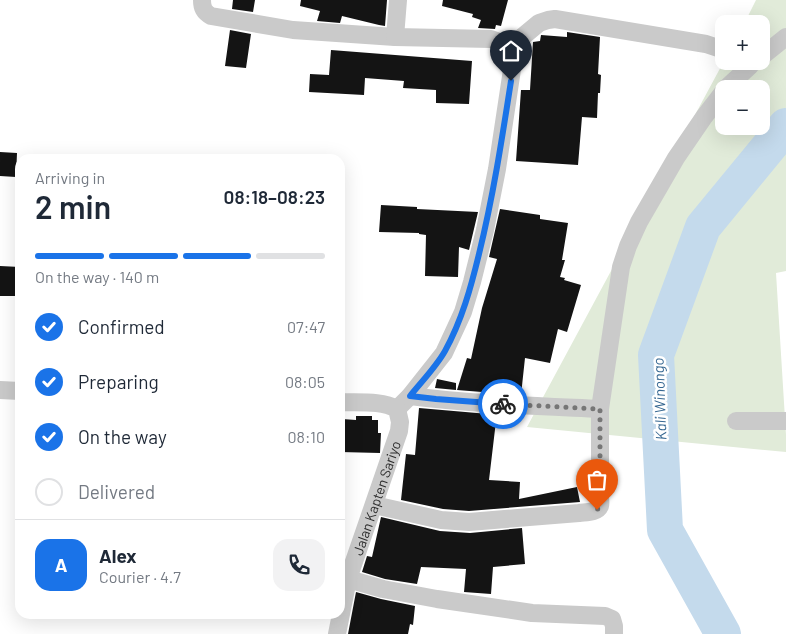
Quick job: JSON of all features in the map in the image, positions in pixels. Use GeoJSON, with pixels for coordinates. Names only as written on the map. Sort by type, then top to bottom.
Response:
{"type":"FeatureCollection","features":[{"type":"Feature","properties":{"kind":"street"},"geometry":{"type":"LineString","coordinates":[[202,0],[204,11],[211,16],[294,30],[395,37],[491,39],[504,44],[512,53],[514,63],[485,230],[463,312],[444,353],[410,396],[397,409],[378,403],[345,402]]}},
{"type":"Feature","properties":{"kind":"street"},"geometry":{"type":"LineString","coordinates":[[395,37],[398,0]]}},
{"type":"Feature","properties":{"kind":"street"},"geometry":{"type":"LineString","coordinates":[[509,48],[539,23],[555,19],[715,47]]}},
{"type":"Feature","properties":{"kind":"street"},"geometry":{"type":"LineString","coordinates":[[770,48],[786,37]]}},
{"type":"Feature","properties":{"kind":"street"},"geometry":{"type":"LineString","coordinates":[[734,80],[744,70]]}},
{"type":"Feature","properties":{"kind":"street"},"geometry":{"type":"LineString","coordinates":[[374,504],[442,520],[469,522],[597,510],[600,506],[600,409],[619,276],[628,246],[639,222],[676,158],[715,103]]}},
{"type":"Feature","properties":{"kind":"street"},"geometry":{"type":"LineString","coordinates":[[0,390],[15,391]]}},
{"type":"Feature","properties":{"kind":"street"},"geometry":{"type":"LineString","coordinates":[[410,396],[502,404],[600,409]]}},
{"type":"Feature","properties":{"kind":"street","name":"Jalan Kapten Sariyo"},"geometry":{"type":"LineString","coordinates":[[345,593],[348,579],[399,431],[400,422],[397,409]]}},
{"type":"Feature","properties":{"kind":"street"},"geometry":{"type":"LineString","coordinates":[[736,420],[786,421]]}},
{"type":"Feature","properties":{"kind":"street"},"geometry":{"type":"LineString","coordinates":[[348,579],[437,599],[532,613],[605,616],[612,619],[614,634]]}},
{"type":"Feature","properties":{"kind":"street","name":"Jalan Kapten Sariyo"},"geometry":{"type":"LineString","coordinates":[[336,634],[339,619]]}},
{"type":"Feature","properties":{"kind":"green space"},"geometry":{"type":"Polygon","coordinates":[[[756,0],[786,0],[786,271],[776,273],[786,452],[527,427],[719,70],[770,70],[770,15],[748,15],[756,0]]]}},
{"type":"Feature","properties":{"kind":"building"},"geometry":{"type":"Polygon","coordinates":[[[233,0],[255,0],[253,12],[232,9],[233,0]]]}},
{"type":"Feature","properties":{"kind":"building"},"geometry":{"type":"Polygon","coordinates":[[[301,0],[387,0],[385,26],[342,16],[340,23],[317,21],[320,11],[300,6],[301,0]]]}},
{"type":"Feature","properties":{"kind":"building"},"geometry":{"type":"Polygon","coordinates":[[[443,0],[508,0],[501,26],[496,25],[495,29],[478,28],[481,20],[472,17],[473,14],[442,6],[443,0]]]}},
{"type":"Feature","properties":{"kind":"building"},"geometry":{"type":"Polygon","coordinates":[[[230,30],[251,34],[246,68],[225,66],[230,30]]]}},
{"type":"Feature","properties":{"kind":"building"},"geometry":{"type":"Polygon","coordinates":[[[567,32],[600,37],[598,74],[601,75],[597,118],[582,117],[578,165],[516,161],[521,90],[530,90],[533,42],[540,41],[541,35],[567,37],[567,32]]]}},
{"type":"Feature","properties":{"kind":"building"},"geometry":{"type":"Polygon","coordinates":[[[331,50],[472,61],[469,104],[436,103],[436,90],[403,88],[404,81],[365,78],[364,95],[309,92],[310,74],[329,75],[331,50]]]}},
{"type":"Feature","properties":{"kind":"building"},"geometry":{"type":"Polygon","coordinates":[[[0,152],[17,153],[15,154],[15,177],[0,176],[0,152]]]}},
{"type":"Feature","properties":{"kind":"building"},"geometry":{"type":"Polygon","coordinates":[[[381,205],[478,212],[469,250],[459,247],[458,277],[425,276],[426,235],[419,233],[379,232],[381,205]]]}},
{"type":"Feature","properties":{"kind":"building"},"geometry":{"type":"Polygon","coordinates":[[[500,209],[540,215],[540,219],[568,223],[562,260],[565,260],[560,277],[581,285],[567,332],[558,329],[550,363],[525,358],[521,395],[457,390],[467,358],[471,359],[482,308],[497,259],[489,257],[500,209]]]}},
{"type":"Feature","properties":{"kind":"building"},"geometry":{"type":"Polygon","coordinates":[[[0,266],[15,267],[15,296],[0,296],[0,266]]]}},
{"type":"Feature","properties":{"kind":"building"},"geometry":{"type":"Polygon","coordinates":[[[437,379],[456,383],[456,390],[435,388],[437,379]]]}},
{"type":"Feature","properties":{"kind":"building"},"geometry":{"type":"Polygon","coordinates":[[[419,408],[500,415],[500,421],[496,421],[489,480],[520,482],[519,499],[577,487],[580,502],[469,511],[443,509],[401,500],[406,454],[415,455],[419,408]]]}},
{"type":"Feature","properties":{"kind":"building"},"geometry":{"type":"Polygon","coordinates":[[[356,416],[372,416],[372,420],[378,420],[378,433],[381,433],[380,453],[345,452],[345,419],[356,420],[356,416]]]}},
{"type":"Feature","properties":{"kind":"building"},"geometry":{"type":"Polygon","coordinates":[[[381,517],[440,531],[470,533],[522,528],[525,564],[493,567],[491,594],[464,592],[466,569],[421,567],[417,584],[385,579],[362,572],[367,556],[372,557],[381,517]]]}},
{"type":"Feature","properties":{"kind":"building"},"geometry":{"type":"Polygon","coordinates":[[[356,592],[415,606],[413,625],[410,624],[408,634],[348,634],[356,592]]]}},
{"type":"Feature","properties":{"kind":"waterway","name":"Kali Winongo"},"geometry":{"type":"LineString","coordinates":[[723,634],[665,530],[656,355],[703,227],[786,126]]}},
{"type":"Feature","properties":{"kind":"way so far"},"geometry":{"type":"LineString","coordinates":[[503,404],[600,409],[600,506],[597,510]]}},
{"type":"Feature","properties":{"kind":"route"},"geometry":{"type":"LineString","coordinates":[[503,404],[410,396],[444,353],[463,312],[485,230],[511,81]]}}]}
